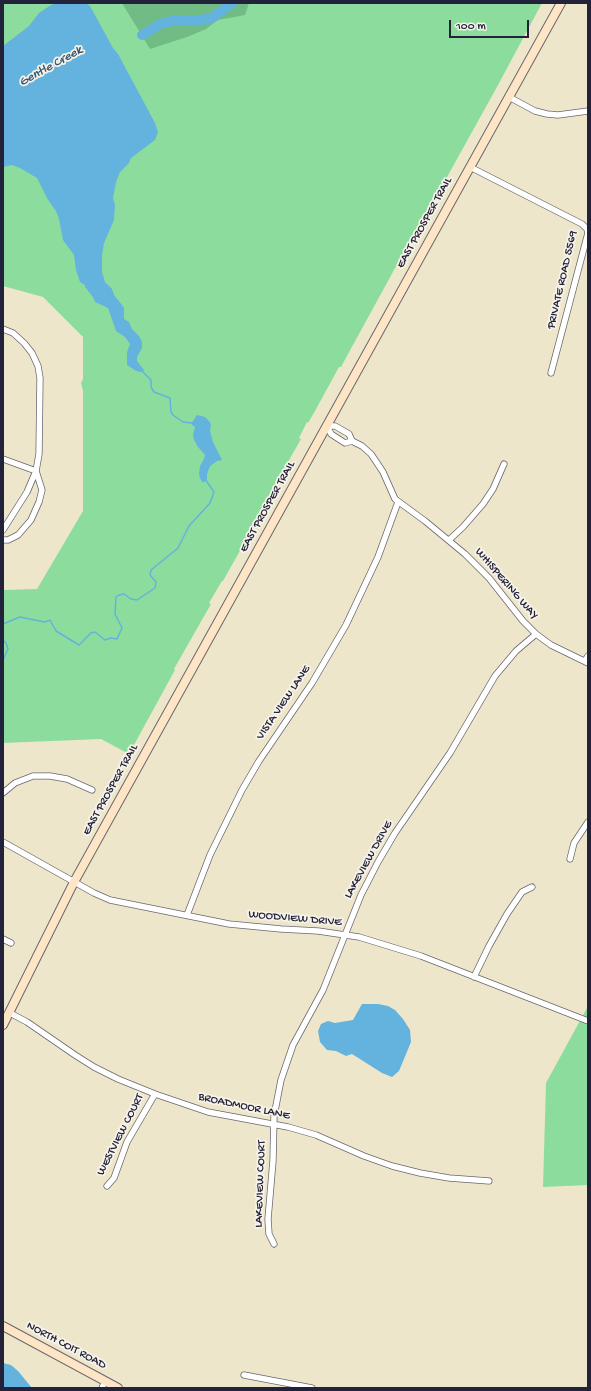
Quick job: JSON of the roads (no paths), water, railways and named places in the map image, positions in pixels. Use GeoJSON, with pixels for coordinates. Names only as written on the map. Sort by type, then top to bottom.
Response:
{"type":"FeatureCollection","features":[{"type":"Feature","properties":{"kind":"main road","name":"EAST PROSPER TRAIL"},"geometry":{"type":"LineString","coordinates":[[3,1025],[74,882],[561,3]]}},
{"type":"Feature","properties":{"kind":"main road","name":"NORTH COIT ROAD"},"geometry":{"type":"LineString","coordinates":[[3,1326],[104,1385],[118,1388]]}},
{"type":"Feature","properties":{"kind":"street"},"geometry":{"type":"LineString","coordinates":[[509,97],[535,110],[547,114],[558,115],[588,111]]}},
{"type":"Feature","properties":{"kind":"street","name":"PRIVATE ROAD 5569"},"geometry":{"type":"LineString","coordinates":[[470,167],[582,224],[587,229],[588,233],[551,373]]}},
{"type":"Feature","properties":{"kind":"street"},"geometry":{"type":"LineString","coordinates":[[3,329],[13,333],[32,353],[38,366],[40,378],[39,454],[36,470],[27,492],[3,530]]}},
{"type":"Feature","properties":{"kind":"street","name":"WHISPERING WAY"},"geometry":{"type":"LineString","coordinates":[[352,441],[345,443],[331,434],[327,426],[335,426],[349,434],[352,441],[366,450],[377,460],[393,496],[398,502],[449,540],[489,578],[523,621],[536,634],[551,645],[587,660]]}},
{"type":"Feature","properties":{"kind":"street"},"geometry":{"type":"LineString","coordinates":[[3,459],[36,470]]}},
{"type":"Feature","properties":{"kind":"street"},"geometry":{"type":"LineString","coordinates":[[449,540],[467,523],[483,504],[493,489],[504,464]]}},
{"type":"Feature","properties":{"kind":"street"},"geometry":{"type":"LineString","coordinates":[[3,540],[8,540],[18,535],[31,520],[39,502],[42,490],[36,470]]}},
{"type":"Feature","properties":{"kind":"street","name":"VISTA VIEW LANE"},"geometry":{"type":"LineString","coordinates":[[187,916],[210,855],[242,790],[263,755],[312,683],[346,625],[378,557],[398,502]]}},
{"type":"Feature","properties":{"kind":"street","name":"LAKEVIEW DRIVE"},"geometry":{"type":"LineString","coordinates":[[274,1124],[280,1086],[288,1056],[323,990],[344,934],[361,895],[378,862],[395,833],[450,753],[488,686],[504,664],[519,648],[536,634]]}},
{"type":"Feature","properties":{"kind":"street"},"geometry":{"type":"LineString","coordinates":[[3,793],[15,783],[33,776],[50,776],[67,779],[92,790]]}},
{"type":"Feature","properties":{"kind":"street"},"geometry":{"type":"LineString","coordinates":[[570,859],[574,843],[588,822]]}},
{"type":"Feature","properties":{"kind":"street","name":"WOODVIEW DRIVE"},"geometry":{"type":"LineString","coordinates":[[3,842],[94,893],[110,900],[229,924],[344,934],[359,937],[390,946],[588,1021]]}},
{"type":"Feature","properties":{"kind":"street"},"geometry":{"type":"LineString","coordinates":[[474,977],[507,914],[522,892],[532,886]]}},
{"type":"Feature","properties":{"kind":"street"},"geometry":{"type":"LineString","coordinates":[[3,939],[11,943]]}},
{"type":"Feature","properties":{"kind":"street","name":"BROADMOOR LANE"},"geometry":{"type":"LineString","coordinates":[[10,1013],[28,1022],[94,1067],[155,1094],[208,1112],[274,1124],[316,1135],[364,1156],[392,1166],[443,1177],[489,1181]]}},
{"type":"Feature","properties":{"kind":"street","name":"WESTVIEW COURT"},"geometry":{"type":"LineString","coordinates":[[107,1186],[114,1178],[127,1142],[155,1094]]}},
{"type":"Feature","properties":{"kind":"street","name":"LAKEVIEW COURT"},"geometry":{"type":"LineString","coordinates":[[274,1124],[273,1161],[268,1219],[270,1234],[274,1244]]}},
{"type":"Feature","properties":{"kind":"street"},"geometry":{"type":"LineString","coordinates":[[244,1375],[312,1388]]}},
{"type":"Feature","properties":{"kind":"water"},"geometry":{"type":"Polygon","coordinates":[[[58,3],[86,3],[90,6],[113,48],[118,54],[155,123],[158,132],[155,140],[131,158],[129,163],[120,172],[116,182],[113,198],[115,205],[114,220],[104,243],[102,255],[102,272],[105,282],[112,289],[114,295],[124,308],[124,319],[129,322],[132,329],[139,336],[142,342],[142,348],[137,357],[137,361],[144,370],[142,372],[136,371],[127,365],[127,352],[130,344],[125,337],[116,331],[108,308],[95,302],[85,285],[80,282],[76,270],[74,255],[63,240],[56,211],[48,200],[37,178],[12,165],[3,167],[3,46],[29,26],[39,13],[51,5],[58,3]]]}},
{"type":"Feature","properties":{"kind":"water"},"geometry":{"type":"Polygon","coordinates":[[[197,415],[205,417],[210,422],[210,431],[213,442],[222,460],[217,461],[210,466],[207,479],[203,483],[199,474],[200,466],[205,455],[194,440],[193,435],[195,427],[191,424],[197,415]]]}},
{"type":"Feature","properties":{"kind":"water"},"geometry":{"type":"Polygon","coordinates":[[[362,1004],[378,1004],[388,1006],[395,1010],[410,1030],[411,1042],[399,1071],[392,1077],[382,1073],[352,1054],[346,1056],[336,1051],[327,1050],[320,1042],[318,1031],[321,1024],[328,1021],[335,1023],[353,1020],[362,1004]]]}},
{"type":"Feature","properties":{"kind":"water"},"geometry":{"type":"Polygon","coordinates":[[[3,1363],[11,1365],[18,1371],[32,1388],[3,1388],[3,1363]]]}},
{"type":"Feature","properties":{"kind":"waterway","name":"Gentle Creek"},"geometry":{"type":"LineString","coordinates":[[142,35],[160,24],[172,21],[195,21],[212,18],[232,3]]}},
{"type":"Feature","properties":{"kind":"waterway"},"geometry":{"type":"LineString","coordinates":[[142,371],[151,380],[151,387],[154,392],[170,398],[171,412],[173,415],[183,422],[192,423]]}},
{"type":"Feature","properties":{"kind":"waterway"},"geometry":{"type":"LineString","coordinates":[[3,624],[20,617],[45,622],[50,620],[56,631],[79,645],[91,633],[95,632],[105,640],[111,638],[117,639],[122,628],[115,614],[116,597],[124,594],[131,599],[137,600],[155,588],[156,582],[150,575],[151,570],[178,548],[189,526],[210,503],[214,492],[205,479]]}},
{"type":"Feature","properties":{"kind":"waterway"},"geometry":{"type":"LineString","coordinates":[[3,640],[8,649],[3,660]]}}]}
